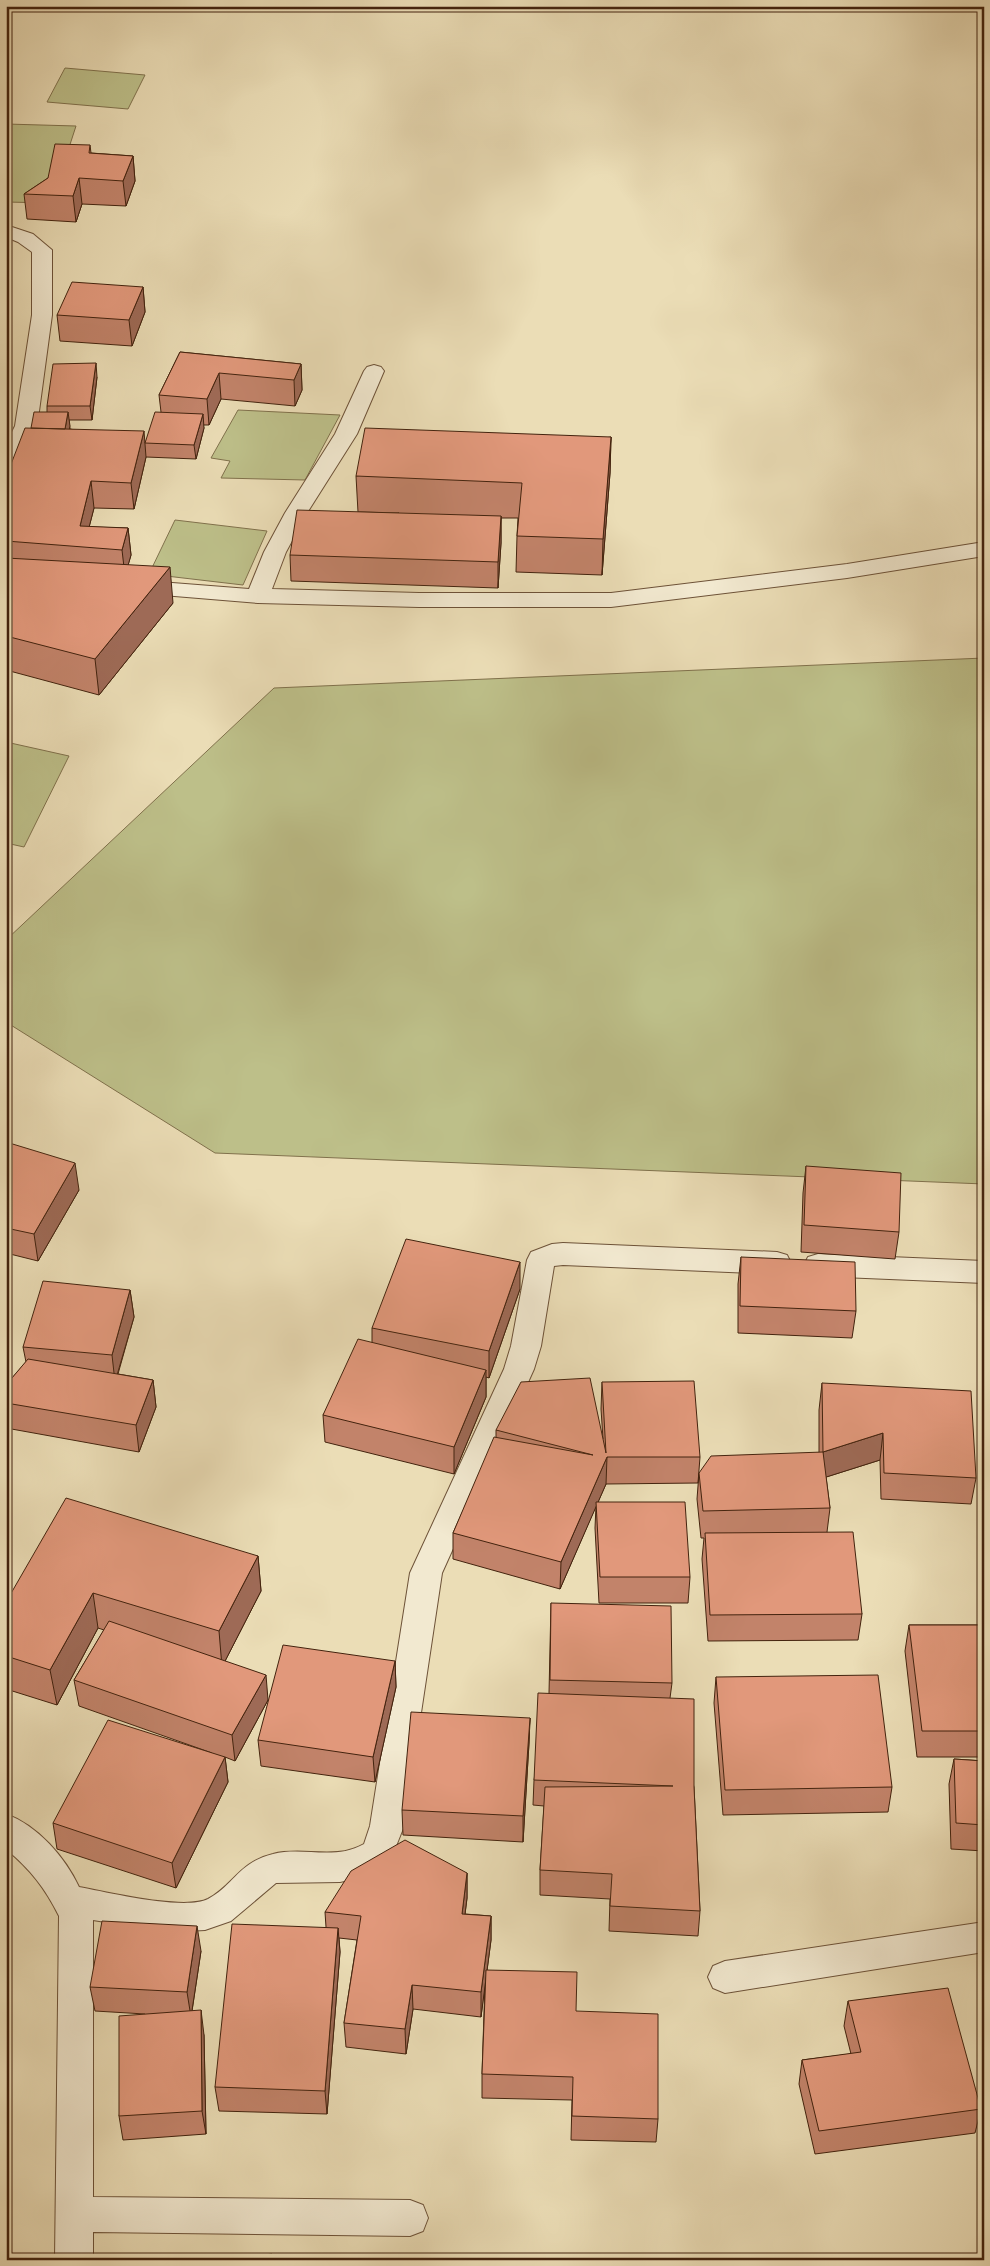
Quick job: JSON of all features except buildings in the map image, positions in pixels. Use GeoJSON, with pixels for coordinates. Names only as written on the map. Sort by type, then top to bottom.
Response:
{"type":"FeatureCollection","features":[{"type":"Feature","properties":{"kind":"street"},"geometry":{"type":"LineString","coordinates":[[6,231],[29,238],[42,250],[42,315],[26,426],[6,466]]}},
{"type":"Feature","properties":{"kind":"street"},"geometry":{"type":"LineString","coordinates":[[258,596],[275,552],[296,513],[346,434],[374,370]]}},
{"type":"Feature","properties":{"kind":"street"},"geometry":{"type":"LineString","coordinates":[[117,585],[258,596],[419,600],[612,600],[847,571],[984,549]]}},
{"type":"Feature","properties":{"kind":"street"},"geometry":{"type":"LineString","coordinates":[[68,1900],[179,1918],[200,1917],[219,1910],[255,1877],[268,1870],[281,1867],[354,1866],[377,1854],[387,1826],[426,1574],[519,1369],[526,1346],[541,1260],[552,1255],[563,1254],[984,1272]]}},
{"type":"Feature","properties":{"kind":"street"},"geometry":{"type":"LineString","coordinates":[[6,1829],[38,1855],[58,1880],[76,1916],[74,2260]]}},
{"type":"Feature","properties":{"kind":"street"},"geometry":{"type":"LineString","coordinates":[[725,1977],[984,1937]]}},
{"type":"Feature","properties":{"kind":"street"},"geometry":{"type":"LineString","coordinates":[[74,2214],[410,2218]]}},
{"type":"Feature","properties":{"kind":"green space"},"geometry":{"type":"Polygon","coordinates":[[[65,68],[145,75],[128,109],[47,102],[65,68]]]}},
{"type":"Feature","properties":{"kind":"green space"},"geometry":{"type":"Polygon","coordinates":[[[6,124],[76,126],[51,203],[6,202],[6,124]]]}},
{"type":"Feature","properties":{"kind":"green space"},"geometry":{"type":"Polygon","coordinates":[[[238,410],[340,415],[305,480],[221,478],[230,461],[211,458],[238,410]]]}},
{"type":"Feature","properties":{"kind":"green space"},"geometry":{"type":"Polygon","coordinates":[[[175,520],[267,531],[243,585],[149,574],[175,520]]]}},
{"type":"Feature","properties":{"kind":"green space"},"geometry":{"type":"Polygon","coordinates":[[[984,658],[984,1184],[215,1153],[6,1022],[6,940],[274,688],[984,658]]]}},
{"type":"Feature","properties":{"kind":"green space"},"geometry":{"type":"Polygon","coordinates":[[[6,742],[69,756],[24,847],[6,843],[6,742]]]}}]}
